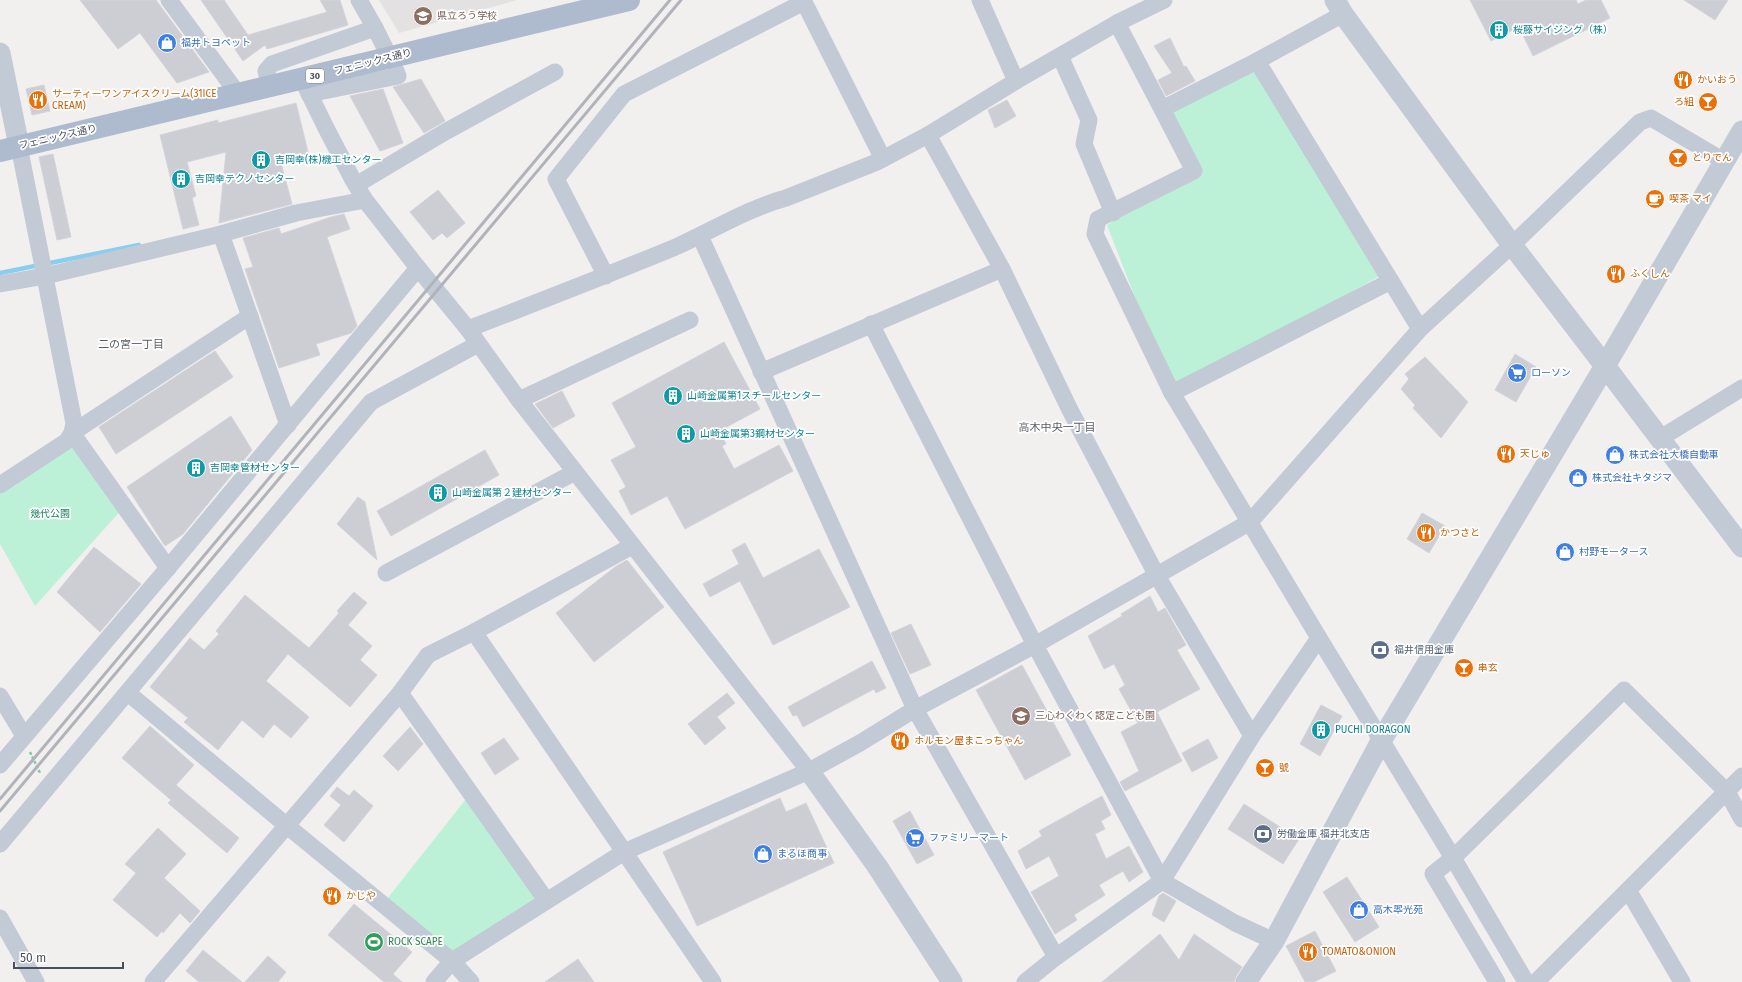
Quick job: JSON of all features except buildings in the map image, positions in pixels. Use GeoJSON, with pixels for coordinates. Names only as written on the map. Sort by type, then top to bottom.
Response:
{"type":"FeatureCollection","features":[{"type":"Feature","properties":{"kind":"main road","name":"フェニックス通り"},"geometry":{"type":"LineString","coordinates":[[10,148],[270,87],[306,87],[629,0]]}},
{"type":"Feature","properties":{"kind":"street"},"geometry":{"type":"LineString","coordinates":[[169,0],[238,94]]}},
{"type":"Feature","properties":{"kind":"street"},"geometry":{"type":"LineString","coordinates":[[359,0],[376,28],[386,50]]}},
{"type":"Feature","properties":{"kind":"street"},"geometry":{"type":"LineString","coordinates":[[980,0],[1016,81]]}},
{"type":"Feature","properties":{"kind":"street"},"geometry":{"type":"LineString","coordinates":[[468,329],[606,276],[700,236],[771,202],[786,198],[883,159],[928,135],[1016,81],[1117,23],[1164,0]]}},
{"type":"Feature","properties":{"kind":"street"},"geometry":{"type":"LineString","coordinates":[[606,276],[556,179],[624,94],[804,2],[883,159]]}},
{"type":"Feature","properties":{"kind":"street"},"geometry":{"type":"LineString","coordinates":[[1162,109],[1257,61],[1339,7],[1512,245],[1742,547]]}},
{"type":"Feature","properties":{"kind":"street"},"geometry":{"type":"LineString","coordinates":[[1117,23],[1194,171],[1098,220],[1095,234],[1172,393],[1453,858],[1526,982]]}},
{"type":"Feature","properties":{"kind":"street"},"geometry":{"type":"LineString","coordinates":[[270,87],[266,71],[272,64],[376,28]]}},
{"type":"Feature","properties":{"kind":"street"},"geometry":{"type":"LineString","coordinates":[[0,53],[10,148],[45,276],[74,423],[72,433],[168,568]]}},
{"type":"Feature","properties":{"kind":"street"},"geometry":{"type":"LineString","coordinates":[[1060,56],[1089,120],[1084,144],[1113,213]]}},
{"type":"Feature","properties":{"kind":"street"},"geometry":{"type":"LineString","coordinates":[[1257,61],[1420,329]]}},
{"type":"Feature","properties":{"kind":"street"},"geometry":{"type":"LineString","coordinates":[[396,71],[398,76],[306,87],[361,192],[418,268],[468,329],[519,400],[809,771],[877,866],[952,982]]}},
{"type":"Feature","properties":{"kind":"street"},"geometry":{"type":"LineString","coordinates":[[0,284],[45,276],[221,234],[296,213],[361,192],[445,132],[555,72]]}},
{"type":"Feature","properties":{"kind":"street"},"geometry":{"type":"LineString","coordinates":[[434,982],[452,961],[546,900],[624,852],[809,771],[860,743],[915,709],[1035,645],[1156,574],[1250,522],[1420,329],[1512,245],[1640,122],[1651,118],[1724,161]]}},
{"type":"Feature","properties":{"kind":"street"},"geometry":{"type":"LineString","coordinates":[[1246,982],[1274,941],[1382,741],[1605,366],[1742,131]]}},
{"type":"Feature","properties":{"kind":"street"},"geometry":{"type":"LineString","coordinates":[[928,135],[1002,269],[1070,410],[1156,574],[1252,736]]}},
{"type":"Feature","properties":{"kind":"street"},"geometry":{"type":"LineString","coordinates":[[221,234],[288,425]]}},
{"type":"Feature","properties":{"kind":"street"},"geometry":{"type":"LineString","coordinates":[[700,236],[915,709],[1056,957]]}},
{"type":"Feature","properties":{"kind":"street"},"geometry":{"type":"LineString","coordinates":[[0,765],[168,568],[418,268]]}},
{"type":"Feature","properties":{"kind":"street"},"geometry":{"type":"LineString","coordinates":[[761,372],[1002,269]]}},
{"type":"Feature","properties":{"kind":"street"},"geometry":{"type":"LineString","coordinates":[[1172,393],[1390,281]]}},
{"type":"Feature","properties":{"kind":"street"},"geometry":{"type":"LineString","coordinates":[[0,485],[67,440],[72,433],[250,316]]}},
{"type":"Feature","properties":{"kind":"street"},"geometry":{"type":"LineString","coordinates":[[519,400],[690,320]]}},
{"type":"Feature","properties":{"kind":"street"},"geometry":{"type":"LineString","coordinates":[[871,324],[1035,645],[1162,881],[1235,923],[1274,941]]}},
{"type":"Feature","properties":{"kind":"street"},"geometry":{"type":"LineString","coordinates":[[0,844],[371,402],[478,344]]}},
{"type":"Feature","properties":{"kind":"street"},"geometry":{"type":"LineString","coordinates":[[1659,439],[1742,388]]}},
{"type":"Feature","properties":{"kind":"street"},"geometry":{"type":"LineString","coordinates":[[386,573],[575,472]]}},
{"type":"Feature","properties":{"kind":"street"},"geometry":{"type":"LineString","coordinates":[[153,982],[400,693],[428,655],[474,632],[632,546]]}},
{"type":"Feature","properties":{"kind":"street"},"geometry":{"type":"LineString","coordinates":[[474,632],[713,982]]}},
{"type":"Feature","properties":{"kind":"street"},"geometry":{"type":"LineString","coordinates":[[1025,982],[1056,957],[1162,881],[1252,736],[1319,638]]}},
{"type":"Feature","properties":{"kind":"street"},"geometry":{"type":"LineString","coordinates":[[1497,982],[1432,874],[1453,858],[1624,690],[1727,792],[1742,819]]}},
{"type":"Feature","properties":{"kind":"street"},"geometry":{"type":"LineString","coordinates":[[128,692],[286,825],[452,961],[471,982]]}},
{"type":"Feature","properties":{"kind":"street"},"geometry":{"type":"LineString","coordinates":[[400,693],[546,900]]}},
{"type":"Feature","properties":{"kind":"street"},"geometry":{"type":"LineString","coordinates":[[0,696],[24,736]]}},
{"type":"Feature","properties":{"kind":"street"},"geometry":{"type":"LineString","coordinates":[[1536,982],[1742,776]]}},
{"type":"Feature","properties":{"kind":"street"},"geometry":{"type":"LineString","coordinates":[[1628,890],[1682,982]]}},
{"type":"Feature","properties":{"kind":"street"},"geometry":{"type":"LineString","coordinates":[[0,918],[36,982]]}},
{"type":"Feature","properties":{"kind":"path"},"geometry":{"type":"LineString","coordinates":[[24,736],[46,789]]}},
{"type":"Feature","properties":{"kind":"shaded area","name":"県立ろう学校"},"geometry":{"type":"Polygon","coordinates":[[[379,0],[517,0],[399,33],[379,0]]]}},
{"type":"Feature","properties":{"kind":"green space"},"geometry":{"type":"Polygon","coordinates":[[[1257,61],[1385,273],[1172,393],[1107,225],[1194,171],[1162,109],[1257,61]]]}},
{"type":"Feature","properties":{"kind":"green space","name":"幾代公園"},"geometry":{"type":"Polygon","coordinates":[[[73,440],[123,508],[35,606],[0,544],[0,488],[73,440]]]}},
{"type":"Feature","properties":{"kind":"green space"},"geometry":{"type":"Polygon","coordinates":[[[470,794],[546,900],[452,961],[383,904],[470,794]]]}},
{"type":"Feature","properties":{"kind":"waterway"},"geometry":{"type":"LineString","coordinates":[[0,273],[139,245]]}},
{"type":"Feature","properties":{"kind":"railway"},"geometry":{"type":"LineString","coordinates":[[0,799],[670,0]]}},
{"type":"Feature","properties":{"kind":"railway"},"geometry":{"type":"LineString","coordinates":[[0,811],[681,0]]}},
{"type":"Feature","properties":{"kind":"place","name":"県立ろう学校"},"geometry":{"type":"Point","coordinates":[423,16]}},
{"type":"Feature","properties":{"kind":"place","name":"桜藤サイジング（株）"},"geometry":{"type":"Point","coordinates":[1499,30]}},
{"type":"Feature","properties":{"kind":"place","name":"福井トヨペット"},"geometry":{"type":"Point","coordinates":[167,43]}},
{"type":"Feature","properties":{"kind":"place","name":"かいおう"},"geometry":{"type":"Point","coordinates":[1683,80]}},
{"type":"Feature","properties":{"kind":"place","name":"サーティーワンアイスクリーム(31ICE CREAM)"},"geometry":{"type":"Point","coordinates":[38,100]}},
{"type":"Feature","properties":{"kind":"place","name":"ろ組"},"geometry":{"type":"Point","coordinates":[1708,102]}},
{"type":"Feature","properties":{"kind":"place","name":"とりでん"},"geometry":{"type":"Point","coordinates":[1678,158]}},
{"type":"Feature","properties":{"kind":"place","name":"吉岡幸(株)機工センター"},"geometry":{"type":"Point","coordinates":[261,160]}},
{"type":"Feature","properties":{"kind":"place","name":"吉岡幸テクノセンター"},"geometry":{"type":"Point","coordinates":[181,179]}},
{"type":"Feature","properties":{"kind":"place","name":"喫茶 マイ"},"geometry":{"type":"Point","coordinates":[1655,199]}},
{"type":"Feature","properties":{"kind":"place","name":"ふくしん"},"geometry":{"type":"Point","coordinates":[1616,274]}},
{"type":"Feature","properties":{"kind":"place","name":"ローソン"},"geometry":{"type":"Point","coordinates":[1517,373]}},
{"type":"Feature","properties":{"kind":"place","name":"山崎金属第1スチールセンター"},"geometry":{"type":"Point","coordinates":[673,396]}},
{"type":"Feature","properties":{"kind":"place","name":"山崎金属第3鋼材センター"},"geometry":{"type":"Point","coordinates":[686,434]}},
{"type":"Feature","properties":{"kind":"place","name":"天じゅ"},"geometry":{"type":"Point","coordinates":[1506,454]}},
{"type":"Feature","properties":{"kind":"place","name":"株式会社大橋自動車"},"geometry":{"type":"Point","coordinates":[1615,455]}},
{"type":"Feature","properties":{"kind":"place","name":"吉岡幸管材センター"},"geometry":{"type":"Point","coordinates":[196,468]}},
{"type":"Feature","properties":{"kind":"place","name":"株式会社キタジマ"},"geometry":{"type":"Point","coordinates":[1578,478]}},
{"type":"Feature","properties":{"kind":"place","name":"山崎金属第２建材センター"},"geometry":{"type":"Point","coordinates":[438,493]}},
{"type":"Feature","properties":{"kind":"place","name":"かつさと"},"geometry":{"type":"Point","coordinates":[1426,533]}},
{"type":"Feature","properties":{"kind":"place","name":"村野モータース"},"geometry":{"type":"Point","coordinates":[1565,552]}},
{"type":"Feature","properties":{"kind":"place","name":"福井信用金庫"},"geometry":{"type":"Point","coordinates":[1380,650]}},
{"type":"Feature","properties":{"kind":"place","name":"串玄"},"geometry":{"type":"Point","coordinates":[1464,668]}},
{"type":"Feature","properties":{"kind":"place","name":"三心わくわく認定こども園"},"geometry":{"type":"Point","coordinates":[1021,716]}},
{"type":"Feature","properties":{"kind":"place","name":"PUCHI DORAGON"},"geometry":{"type":"Point","coordinates":[1321,730]}},
{"type":"Feature","properties":{"kind":"place","name":"ホルモン屋まこっちゃん"},"geometry":{"type":"Point","coordinates":[900,741]}},
{"type":"Feature","properties":{"kind":"place","name":"號"},"geometry":{"type":"Point","coordinates":[1265,768]}},
{"type":"Feature","properties":{"kind":"place","name":"労働金庫 福井北支店"},"geometry":{"type":"Point","coordinates":[1263,834]}},
{"type":"Feature","properties":{"kind":"place","name":"ファミリーマート"},"geometry":{"type":"Point","coordinates":[915,838]}},
{"type":"Feature","properties":{"kind":"place","name":"まるほ商事"},"geometry":{"type":"Point","coordinates":[763,854]}},
{"type":"Feature","properties":{"kind":"place","name":"かじや"},"geometry":{"type":"Point","coordinates":[332,896]}},
{"type":"Feature","properties":{"kind":"place","name":"高木翆光苑"},"geometry":{"type":"Point","coordinates":[1359,910]}},
{"type":"Feature","properties":{"kind":"place","name":"ROCK SCAPE"},"geometry":{"type":"Point","coordinates":[374,942]}},
{"type":"Feature","properties":{"kind":"place","name":"TOMATO&ONION"},"geometry":{"type":"Point","coordinates":[1308,952]}},
{"type":"Feature","properties":{"kind":"district","name":"二の宮一丁目"},"geometry":{"type":"Point","coordinates":[131,344]}},
{"type":"Feature","properties":{"kind":"district","name":"高木中央一丁目"},"geometry":{"type":"Point","coordinates":[1057,427]}}]}
